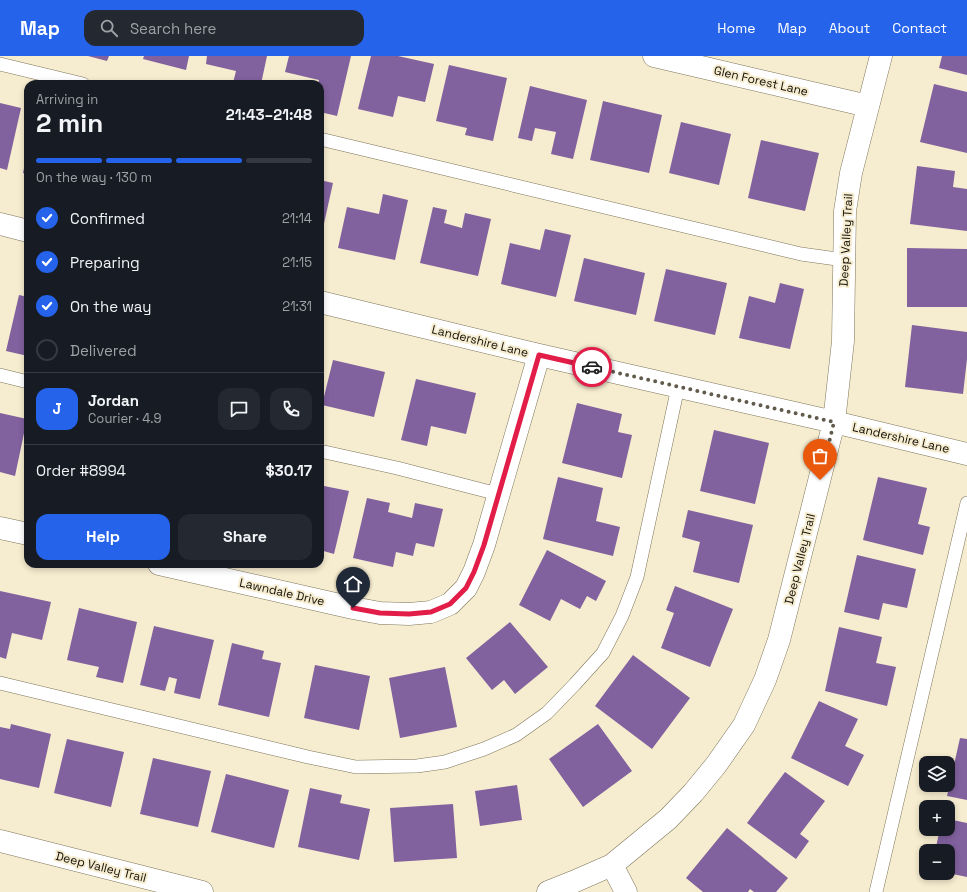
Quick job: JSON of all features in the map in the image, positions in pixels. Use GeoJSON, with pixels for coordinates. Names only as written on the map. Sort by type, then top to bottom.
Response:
{"type":"FeatureCollection","features":[{"type":"Feature","properties":{"kind":"street","name":"Glen Forest Lane"},"geometry":{"type":"LineString","coordinates":[[654,56],[868,106]]}},
{"type":"Feature","properties":{"kind":"street","name":"Deep Valley Trail"},"geometry":{"type":"LineString","coordinates":[[548,892],[612,865],[668,819],[694,793],[744,725],[765,680],[779,640],[834,422],[843,341],[845,210],[851,173],[881,56]]}},
{"type":"Feature","properties":{"kind":"street"},"geometry":{"type":"LineString","coordinates":[[0,224],[24,230]]}},
{"type":"Feature","properties":{"kind":"street","name":"Landershire Lane"},"geometry":{"type":"LineString","coordinates":[[324,303],[539,355],[834,422],[967,454]]}},
{"type":"Feature","properties":{"kind":"street","name":"Lawndale Drive"},"geometry":{"type":"LineString","coordinates":[[177,568],[380,613],[409,614],[431,612],[450,604],[466,588],[474,572],[539,355]]}},
{"type":"Feature","properties":{"kind":"street"},"geometry":{"type":"LineString","coordinates":[[0,528],[24,533]]}},
{"type":"Feature","properties":{"kind":"street","name":"Deep Valley Trail"},"geometry":{"type":"LineString","coordinates":[[0,841],[202,892]]}},
{"type":"Feature","properties":{"kind":"street"},"geometry":{"type":"LineString","coordinates":[[612,865],[626,892]]}},
{"type":"Feature","properties":{"kind":"lane"},"geometry":{"type":"LineString","coordinates":[[0,64],[66,80]]}},
{"type":"Feature","properties":{"kind":"lane"},"geometry":{"type":"LineString","coordinates":[[324,140],[801,254],[844,260]]}},
{"type":"Feature","properties":{"kind":"lane"},"geometry":{"type":"LineString","coordinates":[[0,375],[24,381]]}},
{"type":"Feature","properties":{"kind":"lane"},"geometry":{"type":"LineString","coordinates":[[0,683],[308,757],[356,767],[417,766],[445,762],[484,749],[516,735],[547,713],[576,684],[603,652],[622,616],[636,577],[678,387]]}},
{"type":"Feature","properties":{"kind":"lane"},"geometry":{"type":"LineString","coordinates":[[324,452],[397,468],[498,494]]}},
{"type":"Feature","properties":{"kind":"lane"},"geometry":{"type":"LineString","coordinates":[[876,892],[967,503]]}},
{"type":"Feature","properties":{"kind":"building"},"geometry":{"type":"Polygon","coordinates":[[[88,56],[109,56],[107,61],[88,56]]]}},
{"type":"Feature","properties":{"kind":"building"},"geometry":{"type":"Polygon","coordinates":[[[144,56],[189,56],[186,70],[143,59],[144,56]]]}},
{"type":"Feature","properties":{"kind":"building"},"geometry":{"type":"Polygon","coordinates":[[[207,56],[267,56],[262,80],[234,80],[236,71],[206,64],[207,56]]]}},
{"type":"Feature","properties":{"kind":"building"},"geometry":{"type":"Polygon","coordinates":[[[289,56],[351,56],[337,116],[324,113],[324,80],[285,72],[289,56]]]}},
{"type":"Feature","properties":{"kind":"building"},"geometry":{"type":"Polygon","coordinates":[[[371,56],[398,56],[434,64],[425,102],[398,96],[393,117],[358,109],[371,56]]]}},
{"type":"Feature","properties":{"kind":"building"},"geometry":{"type":"Polygon","coordinates":[[[942,56],[967,56],[967,75],[939,68],[942,56]]]}},
{"type":"Feature","properties":{"kind":"building"},"geometry":{"type":"Polygon","coordinates":[[[449,65],[507,78],[493,141],[465,135],[467,128],[436,121],[449,65]]]}},
{"type":"Feature","properties":{"kind":"building"},"geometry":{"type":"Polygon","coordinates":[[[934,84],[967,92],[967,153],[920,142],[934,84]]]}},
{"type":"Feature","properties":{"kind":"building"},"geometry":{"type":"Polygon","coordinates":[[[530,86],[587,100],[573,159],[551,154],[556,132],[535,128],[532,141],[518,138],[530,86]]]}},
{"type":"Feature","properties":{"kind":"building"},"geometry":{"type":"Polygon","coordinates":[[[603,101],[662,115],[649,173],[590,160],[603,101]]]}},
{"type":"Feature","properties":{"kind":"building"},"geometry":{"type":"Polygon","coordinates":[[[0,103],[21,108],[7,170],[0,168],[0,103]]]}},
{"type":"Feature","properties":{"kind":"building"},"geometry":{"type":"Polygon","coordinates":[[[681,122],[731,134],[719,185],[669,173],[681,122]]]}},
{"type":"Feature","properties":{"kind":"building"},"geometry":{"type":"Polygon","coordinates":[[[761,140],[819,153],[805,211],[748,198],[761,140]]]}},
{"type":"Feature","properties":{"kind":"building"},"geometry":{"type":"Polygon","coordinates":[[[917,166],[955,171],[953,187],[967,189],[967,231],[910,224],[917,166]]]}},
{"type":"Feature","properties":{"kind":"building"},"geometry":{"type":"Polygon","coordinates":[[[324,181],[333,183],[324,224],[324,181]]]}},
{"type":"Feature","properties":{"kind":"building"},"geometry":{"type":"Polygon","coordinates":[[[383,194],[408,200],[395,260],[338,248],[347,207],[379,214],[383,194]]]}},
{"type":"Feature","properties":{"kind":"building"},"geometry":{"type":"Polygon","coordinates":[[[433,207],[447,210],[444,223],[462,228],[465,213],[491,219],[478,276],[420,263],[433,207]]]}},
{"type":"Feature","properties":{"kind":"building"},"geometry":{"type":"Polygon","coordinates":[[[545,229],[571,235],[556,297],[501,284],[510,243],[540,250],[545,229]]]}},
{"type":"Feature","properties":{"kind":"building"},"geometry":{"type":"Polygon","coordinates":[[[907,248],[967,249],[967,307],[907,307],[907,248]]]}},
{"type":"Feature","properties":{"kind":"building"},"geometry":{"type":"Polygon","coordinates":[[[584,258],[645,273],[636,315],[574,301],[584,258]]]}},
{"type":"Feature","properties":{"kind":"building"},"geometry":{"type":"Polygon","coordinates":[[[666,269],[727,283],[715,335],[654,321],[666,269]]]}},
{"type":"Feature","properties":{"kind":"building"},"geometry":{"type":"Polygon","coordinates":[[[780,283],[804,289],[790,349],[739,338],[749,296],[775,303],[780,283]]]}},
{"type":"Feature","properties":{"kind":"building"},"geometry":{"type":"Polygon","coordinates":[[[19,295],[24,296],[24,355],[6,351],[19,295]]]}},
{"type":"Feature","properties":{"kind":"building"},"geometry":{"type":"Polygon","coordinates":[[[912,325],[967,332],[967,359],[963,394],[905,387],[912,325]]]}},
{"type":"Feature","properties":{"kind":"building"},"geometry":{"type":"Polygon","coordinates":[[[333,360],[385,372],[374,417],[324,405],[324,397],[333,360]]]}},
{"type":"Feature","properties":{"kind":"building"},"geometry":{"type":"Polygon","coordinates":[[[416,379],[476,393],[466,434],[431,426],[427,446],[401,440],[416,379]]]}},
{"type":"Feature","properties":{"kind":"building"},"geometry":{"type":"Polygon","coordinates":[[[577,403],[622,414],[618,432],[632,435],[622,478],[562,463],[577,403]]]}},
{"type":"Feature","properties":{"kind":"building"},"geometry":{"type":"Polygon","coordinates":[[[0,413],[24,418],[24,433],[15,476],[0,472],[0,413]]]}},
{"type":"Feature","properties":{"kind":"building"},"geometry":{"type":"Polygon","coordinates":[[[714,430],[769,443],[755,504],[700,491],[714,430]]]}},
{"type":"Feature","properties":{"kind":"building"},"geometry":{"type":"Polygon","coordinates":[[[558,477],[603,488],[596,521],[620,527],[613,556],[543,539],[558,477]]]}},
{"type":"Feature","properties":{"kind":"building"},"geometry":{"type":"Polygon","coordinates":[[[878,477],[927,488],[918,524],[930,527],[923,555],[863,540],[878,477]]]}},
{"type":"Feature","properties":{"kind":"building"},"geometry":{"type":"Polygon","coordinates":[[[324,486],[349,491],[334,554],[324,551],[324,486]]]}},
{"type":"Feature","properties":{"kind":"building"},"geometry":{"type":"Polygon","coordinates":[[[367,498],[390,503],[388,512],[412,518],[415,503],[443,509],[434,547],[416,543],[413,556],[396,552],[393,567],[353,558],[367,498]]]}},
{"type":"Feature","properties":{"kind":"building"},"geometry":{"type":"Polygon","coordinates":[[[688,510],[753,525],[739,583],[693,572],[700,542],[682,537],[688,510]]]}},
{"type":"Feature","properties":{"kind":"building"},"geometry":{"type":"Polygon","coordinates":[[[547,550],[606,581],[596,601],[587,596],[580,609],[561,599],[550,621],[519,605],[547,550]]]}},
{"type":"Feature","properties":{"kind":"building"},"geometry":{"type":"Polygon","coordinates":[[[857,555],[916,569],[907,608],[883,603],[879,620],[844,612],[857,555]]]}},
{"type":"Feature","properties":{"kind":"building"},"geometry":{"type":"Polygon","coordinates":[[[675,586],[733,609],[710,667],[661,648],[674,613],[666,610],[675,586]]]}},
{"type":"Feature","properties":{"kind":"building"},"geometry":{"type":"Polygon","coordinates":[[[0,591],[51,602],[42,640],[12,633],[6,659],[0,657],[0,591]]]}},
{"type":"Feature","properties":{"kind":"building"},"geometry":{"type":"Polygon","coordinates":[[[79,608],[137,622],[123,683],[96,677],[99,667],[67,660],[79,608]]]}},
{"type":"Feature","properties":{"kind":"building"},"geometry":{"type":"Polygon","coordinates":[[[510,622],[548,667],[515,694],[504,680],[492,690],[466,658],[510,622]]]}},
{"type":"Feature","properties":{"kind":"building"},"geometry":{"type":"Polygon","coordinates":[[[154,626],[214,640],[200,699],[174,693],[177,679],[169,677],[165,691],[140,685],[154,626]]]}},
{"type":"Feature","properties":{"kind":"building"},"geometry":{"type":"Polygon","coordinates":[[[839,627],[882,637],[876,663],[896,667],[887,706],[825,691],[839,627]]]}},
{"type":"Feature","properties":{"kind":"building"},"geometry":{"type":"Polygon","coordinates":[[[232,643],[264,651],[262,659],[281,663],[269,717],[218,705],[232,643]]]}},
{"type":"Feature","properties":{"kind":"building"},"geometry":{"type":"Polygon","coordinates":[[[633,655],[690,698],[652,749],[595,706],[633,655]]]}},
{"type":"Feature","properties":{"kind":"building"},"geometry":{"type":"Polygon","coordinates":[[[315,665],[370,676],[359,730],[304,718],[315,665]]]}},
{"type":"Feature","properties":{"kind":"building"},"geometry":{"type":"Polygon","coordinates":[[[445,667],[457,727],[400,738],[389,678],[445,667]]]}},
{"type":"Feature","properties":{"kind":"building"},"geometry":{"type":"Polygon","coordinates":[[[819,701],[858,719],[845,746],[864,755],[848,786],[791,758],[819,701]]]}},
{"type":"Feature","properties":{"kind":"building"},"geometry":{"type":"Polygon","coordinates":[[[11,724],[51,734],[39,788],[0,779],[0,727],[10,729],[11,724]]]}},
{"type":"Feature","properties":{"kind":"building"},"geometry":{"type":"Polygon","coordinates":[[[598,724],[632,771],[583,807],[549,759],[598,724]]]}},
{"type":"Feature","properties":{"kind":"building"},"geometry":{"type":"Polygon","coordinates":[[[960,738],[967,739],[967,800],[947,796],[948,792],[955,792],[955,760],[960,738]]]}},
{"type":"Feature","properties":{"kind":"building"},"geometry":{"type":"Polygon","coordinates":[[[67,739],[124,752],[111,807],[54,793],[67,739]]]}},
{"type":"Feature","properties":{"kind":"building"},"geometry":{"type":"Polygon","coordinates":[[[153,758],[211,771],[198,827],[140,814],[153,758]]]}},
{"type":"Feature","properties":{"kind":"building"},"geometry":{"type":"Polygon","coordinates":[[[785,772],[825,801],[800,834],[809,841],[796,859],[747,823],[785,772]]]}},
{"type":"Feature","properties":{"kind":"building"},"geometry":{"type":"Polygon","coordinates":[[[226,774],[289,790],[274,848],[211,832],[226,774]]]}},
{"type":"Feature","properties":{"kind":"building"},"geometry":{"type":"Polygon","coordinates":[[[517,785],[522,820],[480,826],[475,791],[517,785]]]}},
{"type":"Feature","properties":{"kind":"building"},"geometry":{"type":"Polygon","coordinates":[[[310,788],[342,795],[340,803],[370,809],[359,860],[298,847],[310,788]]]}},
{"type":"Feature","properties":{"kind":"building"},"geometry":{"type":"Polygon","coordinates":[[[453,804],[457,858],[394,862],[390,808],[453,804]]]}},
{"type":"Feature","properties":{"kind":"building"},"geometry":{"type":"Polygon","coordinates":[[[955,820],[967,823],[967,877],[955,874],[955,844],[937,844],[938,836],[955,836],[955,820]]]}},
{"type":"Feature","properties":{"kind":"building"},"geometry":{"type":"Polygon","coordinates":[[[727,828],[788,878],[776,892],[754,892],[750,889],[748,892],[703,892],[686,878],[727,828]]]}},
{"type":"Feature","properties":{"kind":"way so far"},"geometry":{"type":"LineString","coordinates":[[592,367],[834,422],[820,480]]}},
{"type":"Feature","properties":{"kind":"route"},"geometry":{"type":"LineString","coordinates":[[353,608],[380,613],[409,614],[431,612],[450,604],[466,588],[474,572],[484,545],[539,355],[592,367]]}}]}
